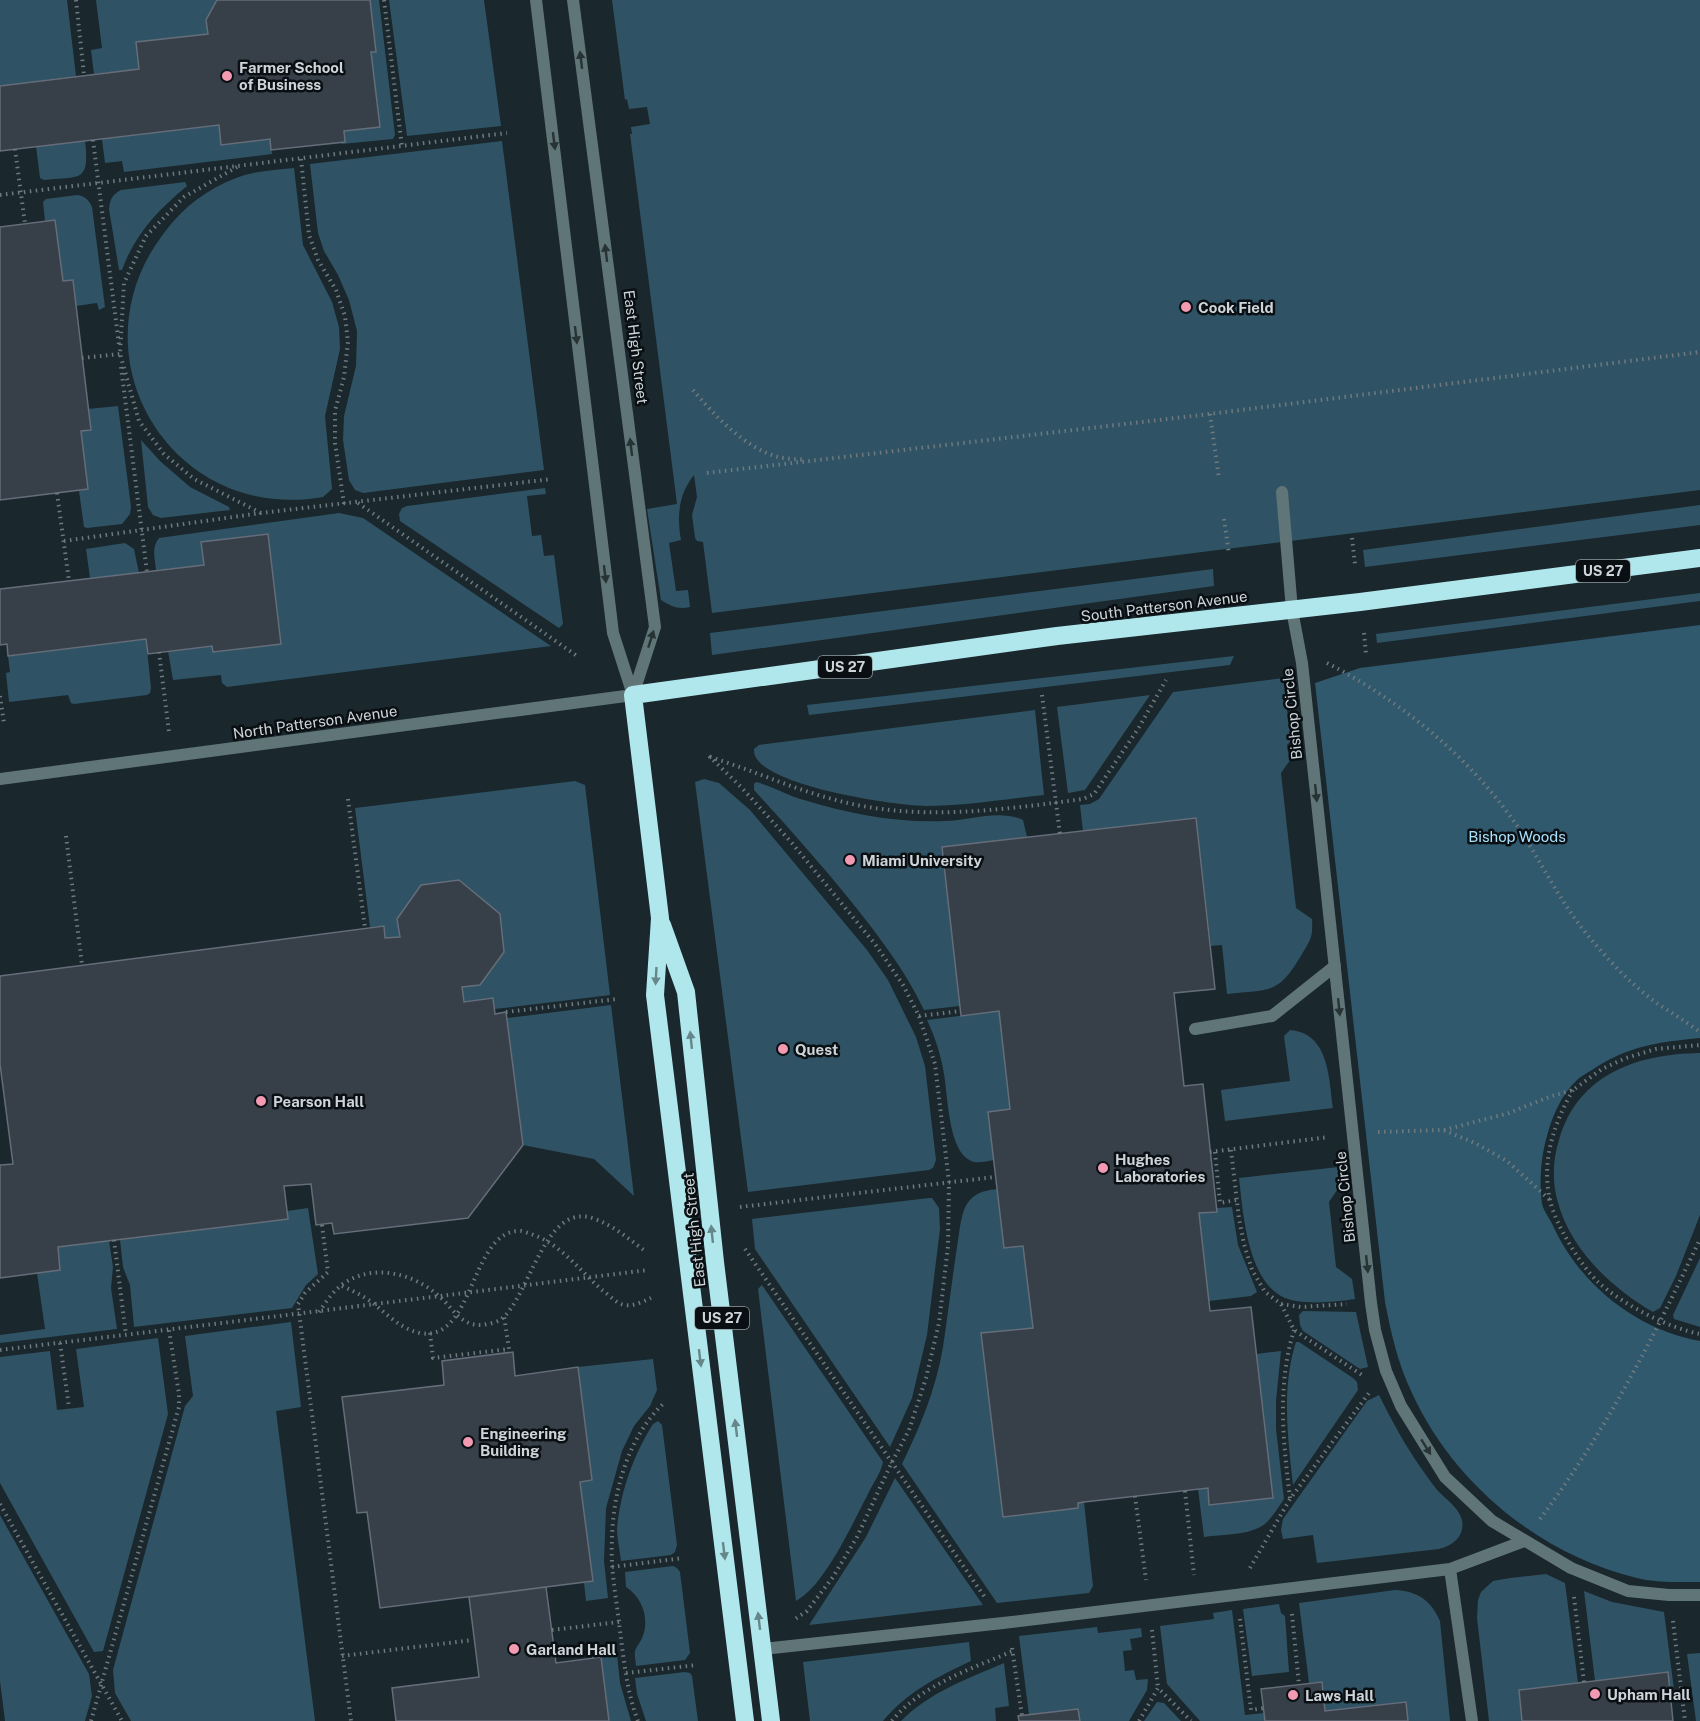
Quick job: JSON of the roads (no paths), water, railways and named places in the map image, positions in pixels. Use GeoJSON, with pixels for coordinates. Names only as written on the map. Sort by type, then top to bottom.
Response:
{"type":"FeatureCollection","features":[{"type":"Feature","properties":{"kind":"highway","name":"South Patterson Avenue"},"geometry":{"type":"LineString","coordinates":[[633,695],[1057,636],[1292,610],[1700,558]]}},
{"type":"Feature","properties":{"kind":"highway","name":"East High Street"},"geometry":{"type":"LineString","coordinates":[[633,695],[660,918],[655,994],[745,1721]]}},
{"type":"Feature","properties":{"kind":"highway","name":"East High Street"},"geometry":{"type":"LineString","coordinates":[[660,918],[686,992],[771,1721]]}},
{"type":"Feature","properties":{"kind":"street","name":"East High Street"},"geometry":{"type":"LineString","coordinates":[[536,0],[613,633],[633,695]]}},
{"type":"Feature","properties":{"kind":"street","name":"East High Street"},"geometry":{"type":"LineString","coordinates":[[573,0],[655,627],[633,695]]}},
{"type":"Feature","properties":{"kind":"street","name":"Bishop Circle"},"geometry":{"type":"LineString","coordinates":[[1282,492],[1292,610],[1302,663],[1371,1303],[1375,1330],[1386,1371],[1401,1406],[1445,1477],[1492,1521],[1571,1568],[1628,1591],[1700,1595]]}},
{"type":"Feature","properties":{"kind":"street","name":"North Patterson Avenue"},"geometry":{"type":"LineString","coordinates":[[0,779],[633,695]]}},
{"type":"Feature","properties":{"kind":"street"},"geometry":{"type":"LineString","coordinates":[[1195,1029],[1272,1016],[1335,966]]}},
{"type":"Feature","properties":{"kind":"street"},"geometry":{"type":"LineString","coordinates":[[763,1649],[1003,1623],[1450,1569],[1524,1541]]}},
{"type":"Feature","properties":{"kind":"street"},"geometry":{"type":"LineString","coordinates":[[1450,1569],[1472,1721]]}},
{"type":"Feature","properties":{"kind":"place","name":"Farmer School of Business"},"geometry":{"type":"Point","coordinates":[227,76]}},
{"type":"Feature","properties":{"kind":"place","name":"Cook Field"},"geometry":{"type":"Point","coordinates":[1186,307]}},
{"type":"Feature","properties":{"kind":"place","name":"Miami University"},"geometry":{"type":"Point","coordinates":[850,860]}},
{"type":"Feature","properties":{"kind":"place","name":"Quest"},"geometry":{"type":"Point","coordinates":[783,1049]}},
{"type":"Feature","properties":{"kind":"place","name":"Pearson Hall"},"geometry":{"type":"Point","coordinates":[261,1101]}},
{"type":"Feature","properties":{"kind":"place","name":"Hughes Laboratories"},"geometry":{"type":"Point","coordinates":[1103,1168]}},
{"type":"Feature","properties":{"kind":"place","name":"Engineering Building"},"geometry":{"type":"Point","coordinates":[468,1442]}},
{"type":"Feature","properties":{"kind":"place","name":"Garland Hall"},"geometry":{"type":"Point","coordinates":[514,1649]}},
{"type":"Feature","properties":{"kind":"place","name":"Upham Hall"},"geometry":{"type":"Point","coordinates":[1595,1694]}},
{"type":"Feature","properties":{"kind":"place","name":"Laws Hall"},"geometry":{"type":"Point","coordinates":[1293,1695]}},
{"type":"Feature","properties":{"kind":"park label","name":"Bishop Woods"},"geometry":{"type":"Point","coordinates":[1517,836]}}]}
